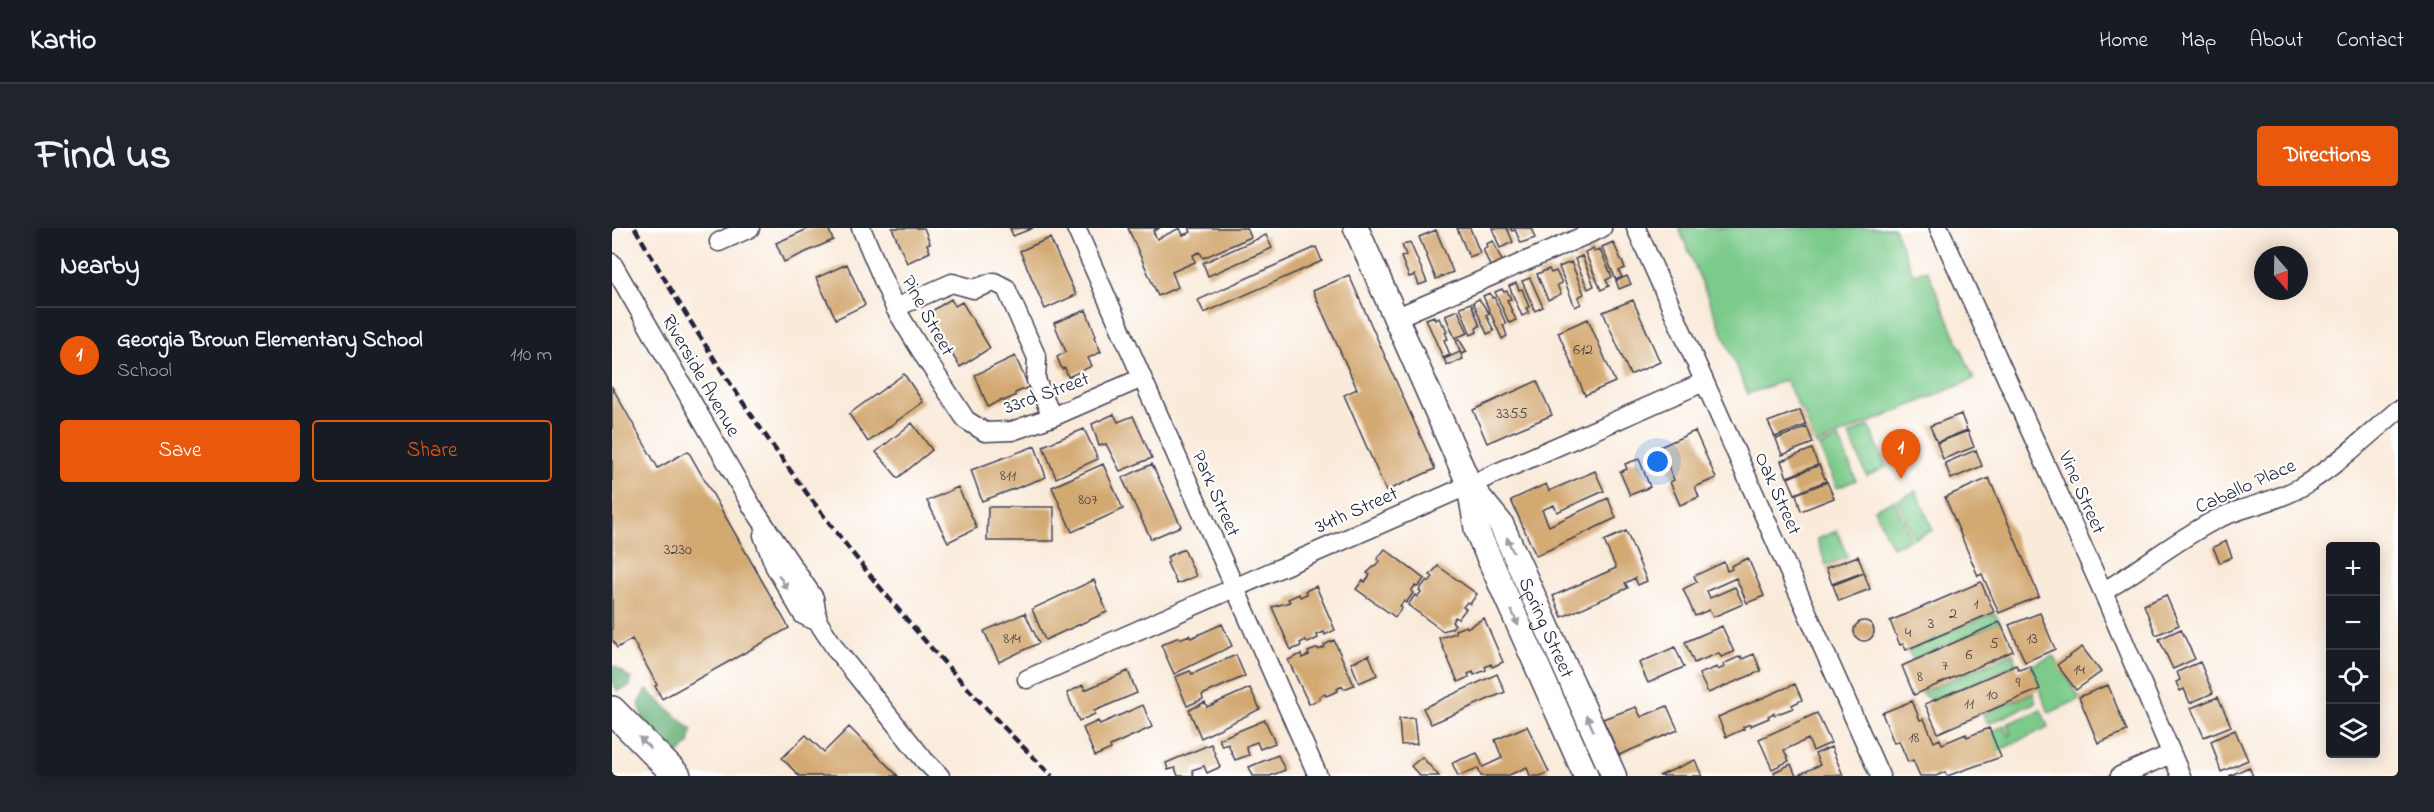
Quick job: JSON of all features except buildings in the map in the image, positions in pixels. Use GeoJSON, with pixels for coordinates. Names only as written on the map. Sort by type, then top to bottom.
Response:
{"type":"FeatureCollection","features":[{"type":"Feature","properties":{"kind":"highway"},"geometry":{"type":"LineString","coordinates":[[612,710],[677,776]]}},
{"type":"Feature","properties":{"kind":"main road","name":"Spring Street"},"geometry":{"type":"LineString","coordinates":[[1356,228],[1469,484],[1477,531],[1586,776]]}},
{"type":"Feature","properties":{"kind":"main road","name":"Spring Street"},"geometry":{"type":"LineString","coordinates":[[1469,484],[1501,524],[1614,776]]}},
{"type":"Feature","properties":{"kind":"street"},"geometry":{"type":"LineString","coordinates":[[719,242],[750,228]]}},
{"type":"Feature","properties":{"kind":"street","name":"Pine Street"},"geometry":{"type":"LineString","coordinates":[[861,228],[895,308],[966,420]]}},
{"type":"Feature","properties":{"kind":"street","name":"Park Street"},"geometry":{"type":"LineString","coordinates":[[1076,228],[1318,776]]}},
{"type":"Feature","properties":{"kind":"street"},"geometry":{"type":"LineString","coordinates":[[1395,318],[1602,228]]}},
{"type":"Feature","properties":{"kind":"street","name":"Oak Street"},"geometry":{"type":"LineString","coordinates":[[1636,228],[1881,776]]}},
{"type":"Feature","properties":{"kind":"street","name":"Vine Street"},"geometry":{"type":"LineString","coordinates":[[1939,228],[2103,592],[2181,776]]}},
{"type":"Feature","properties":{"kind":"street","name":"Riverside Avenue"},"geometry":{"type":"LineString","coordinates":[[612,263],[753,508],[813,598],[818,622],[837,651],[925,761],[940,776]]}},
{"type":"Feature","properties":{"kind":"street"},"geometry":{"type":"LineString","coordinates":[[895,308],[952,283],[974,289],[994,282],[1005,288],[1037,358],[1036,380],[1052,417]]}},
{"type":"Feature","properties":{"kind":"street","name":"33rd Street"},"geometry":{"type":"LineString","coordinates":[[966,420],[985,432],[1012,431],[1052,417],[1142,378]]}},
{"type":"Feature","properties":{"kind":"street","name":"34th Street"},"geometry":{"type":"LineString","coordinates":[[1027,679],[1704,382]]}},
{"type":"Feature","properties":{"kind":"street","name":"Caballo Place"},"geometry":{"type":"LineString","coordinates":[[2103,592],[2217,519],[2276,499],[2300,488],[2398,410]]}},
{"type":"Feature","properties":{"kind":"street"},"geometry":{"type":"LineString","coordinates":[[2120,776],[2171,754]]}},
{"type":"Feature","properties":{"kind":"green space"},"geometry":{"type":"Polygon","coordinates":[[[1679,228],[1894,228],[1913,274],[1927,270],[1974,379],[1816,445],[1803,410],[1799,408],[1786,380],[1748,394],[1679,228]]]}},
{"type":"Feature","properties":{"kind":"green space"},"geometry":{"type":"Polygon","coordinates":[[[1869,426],[1886,467],[1867,476],[1849,435],[1869,426]]]}},
{"type":"Feature","properties":{"kind":"green space"},"geometry":{"type":"Polygon","coordinates":[[[1839,438],[1856,480],[1837,488],[1819,447],[1839,438]]]}},
{"type":"Feature","properties":{"kind":"green space"},"geometry":{"type":"Polygon","coordinates":[[[1916,491],[1933,530],[1914,538],[1897,500],[1916,491]]]}},
{"type":"Feature","properties":{"kind":"green space"},"geometry":{"type":"Polygon","coordinates":[[[1894,500],[1911,539],[1892,547],[1874,509],[1894,500]]]}},
{"type":"Feature","properties":{"kind":"green space"},"geometry":{"type":"Polygon","coordinates":[[[1837,531],[1848,557],[1826,565],[1817,539],[1837,531]]]}},
{"type":"Feature","properties":{"kind":"green space"},"geometry":{"type":"Polygon","coordinates":[[[1994,613],[2000,622],[1914,659],[1907,651],[1994,613]]]}},
{"type":"Feature","properties":{"kind":"green space"},"geometry":{"type":"Polygon","coordinates":[[[2013,653],[2016,664],[1932,701],[1921,693],[2013,653]]]}},
{"type":"Feature","properties":{"kind":"green space"},"geometry":{"type":"Polygon","coordinates":[[[2053,656],[2080,699],[2049,713],[2030,666],[2053,656]]]}},
{"type":"Feature","properties":{"kind":"green space"},"geometry":{"type":"Polygon","coordinates":[[[615,666],[631,679],[630,686],[618,691],[612,682],[612,667],[615,666]]]}},
{"type":"Feature","properties":{"kind":"green space"},"geometry":{"type":"Polygon","coordinates":[[[647,690],[692,730],[689,744],[680,753],[658,751],[644,722],[639,702],[647,690]]]}},
{"type":"Feature","properties":{"kind":"green space"},"geometry":{"type":"Polygon","coordinates":[[[2033,693],[2036,702],[1988,724],[1983,714],[2033,693]]]}},
{"type":"Feature","properties":{"kind":"green space"},"geometry":{"type":"Polygon","coordinates":[[[2041,710],[2048,727],[1998,751],[1990,733],[2004,725],[2009,736],[2011,734],[2007,724],[2041,710]]]}},
{"type":"Feature","properties":{"kind":"railway"},"geometry":{"type":"LineString","coordinates":[[635,228],[709,351],[790,471],[834,529],[925,641],[992,715],[1052,776]]}},
{"type":"Feature","properties":{"kind":"place","name":"Georgia Brown Elementary School"},"geometry":{"type":"Point","coordinates":[1901,479]}}]}
